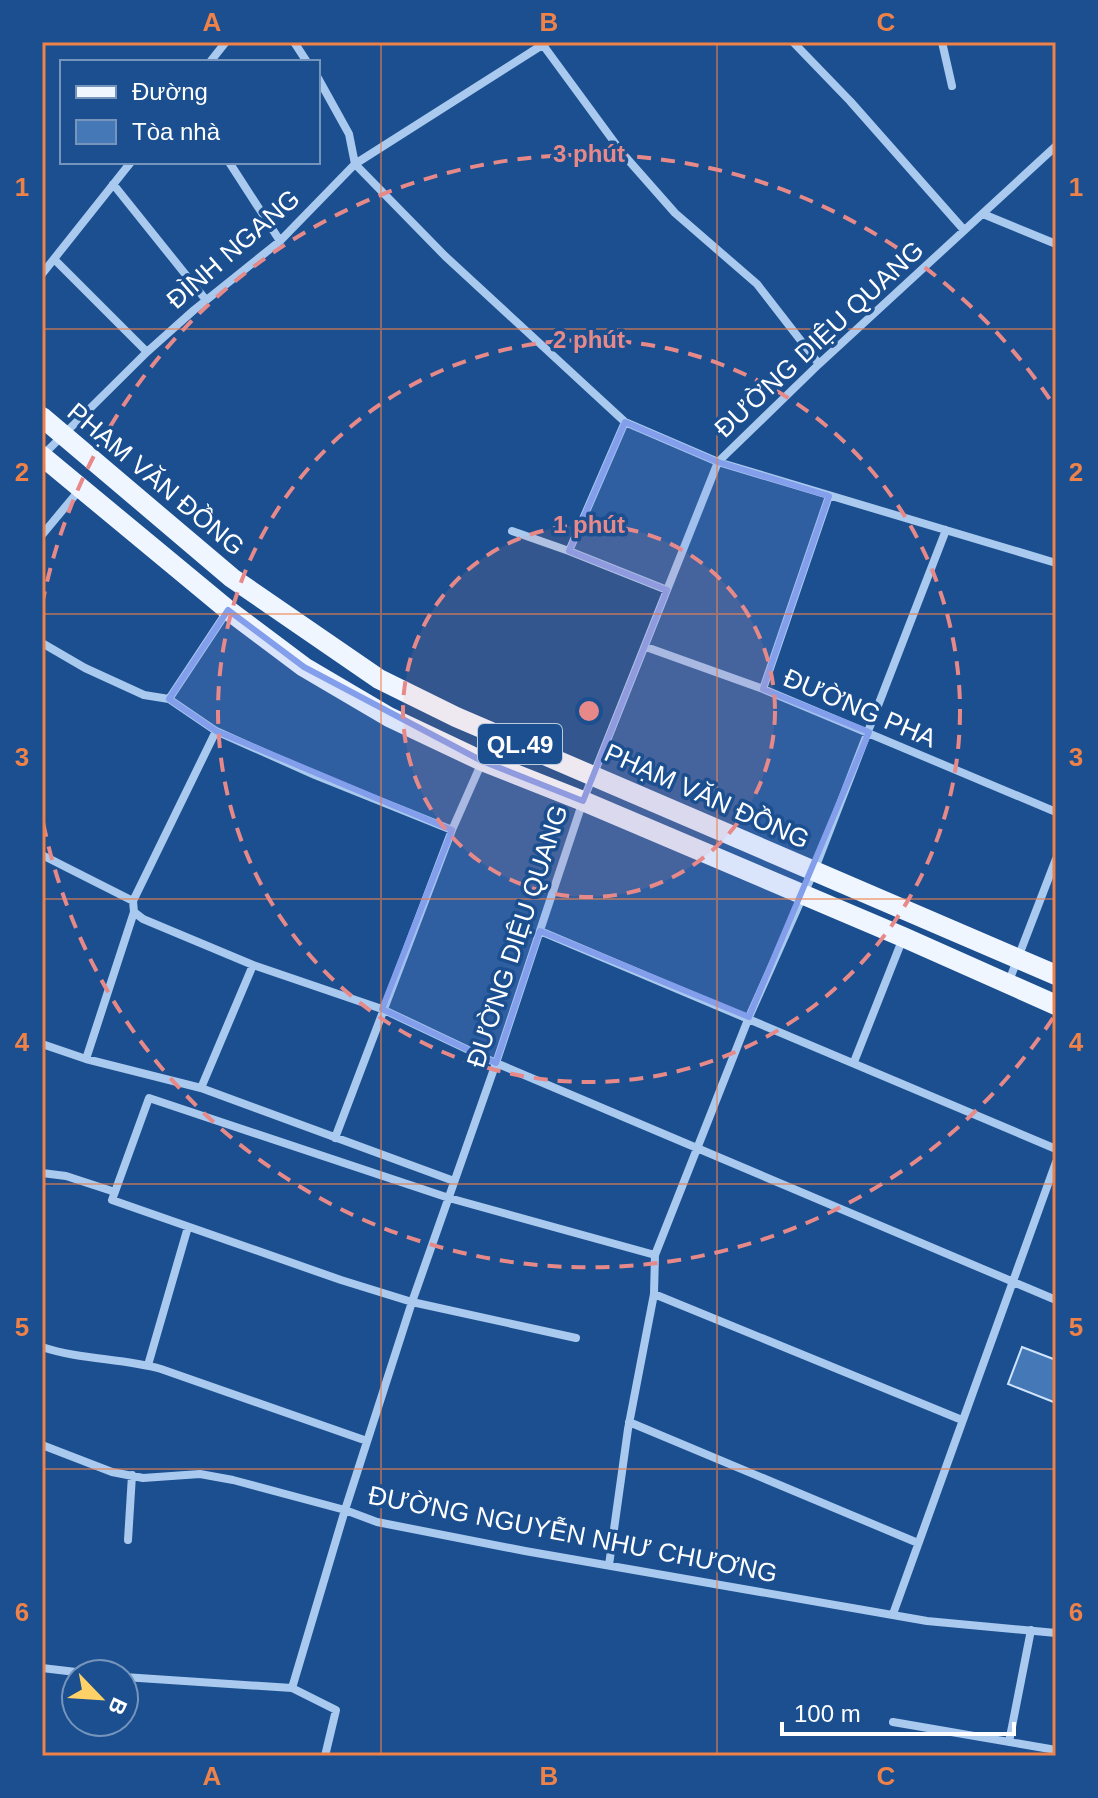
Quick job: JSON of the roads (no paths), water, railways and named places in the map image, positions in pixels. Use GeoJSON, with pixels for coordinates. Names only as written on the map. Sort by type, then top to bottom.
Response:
{"type":"FeatureCollection","features":[{"type":"Feature","properties":{"kind":"main road","name":"PHẠM VĂN ĐỒNG"},"geometry":{"type":"LineString","coordinates":[[42,417],[232,578],[379,679],[456,717],[1056,975]]}},
{"type":"Feature","properties":{"kind":"main road","name":"PHẠM VĂN ĐỒNG"},"geometry":{"type":"LineString","coordinates":[[42,456],[228,610],[304,667],[389,717],[482,761],[903,937],[1056,1005]]}},
{"type":"Feature","properties":{"kind":"street"},"geometry":{"type":"LineString","coordinates":[[294,42],[306,60]]}},
{"type":"Feature","properties":{"kind":"street"},"geometry":{"type":"LineString","coordinates":[[793,42],[850,101],[964,230]]}},
{"type":"Feature","properties":{"kind":"street"},"geometry":{"type":"LineString","coordinates":[[942,42],[952,86]]}},
{"type":"Feature","properties":{"kind":"street"},"geometry":{"type":"LineString","coordinates":[[212,60],[225,43]]}},
{"type":"Feature","properties":{"kind":"street"},"geometry":{"type":"LineString","coordinates":[[545,43],[623,154],[675,213],[757,284],[819,364]]}},
{"type":"Feature","properties":{"kind":"street","name":"ĐÌNH NGANG"},"geometry":{"type":"LineString","coordinates":[[42,456],[147,352],[280,241],[355,164],[545,43]]}},
{"type":"Feature","properties":{"kind":"street"},"geometry":{"type":"LineString","coordinates":[[320,82],[349,134],[355,164],[445,256],[625,422],[718,462],[1056,563]]}},
{"type":"Feature","properties":{"kind":"street","name":"ĐƯỜNG DIỆU QUANG"},"geometry":{"type":"LineString","coordinates":[[292,1688],[412,1302],[583,801],[718,462],[819,364],[1056,146]]}},
{"type":"Feature","properties":{"kind":"street"},"geometry":{"type":"LineString","coordinates":[[42,274],[129,164]]}},
{"type":"Feature","properties":{"kind":"street"},"geometry":{"type":"LineString","coordinates":[[230,164],[280,241]]}},
{"type":"Feature","properties":{"kind":"street"},"geometry":{"type":"LineString","coordinates":[[113,184],[206,300]]}},
{"type":"Feature","properties":{"kind":"street"},"geometry":{"type":"LineString","coordinates":[[983,214],[1056,244]]}},
{"type":"Feature","properties":{"kind":"street"},"geometry":{"type":"LineString","coordinates":[[54,259],[147,352]]}},
{"type":"Feature","properties":{"kind":"street"},"geometry":{"type":"LineString","coordinates":[[569,551],[625,422]]}},
{"type":"Feature","properties":{"kind":"street"},"geometry":{"type":"LineString","coordinates":[[42,535],[81,487]]}},
{"type":"Feature","properties":{"kind":"street"},"geometry":{"type":"LineString","coordinates":[[763,689],[829,496]]}},
{"type":"Feature","properties":{"kind":"street"},"geometry":{"type":"LineString","coordinates":[[609,1565],[629,1422],[654,1294],[655,1255],[749,1017],[814,871],[946,530]]}},
{"type":"Feature","properties":{"kind":"street"},"geometry":{"type":"LineString","coordinates":[[512,531],[667,590]]}},
{"type":"Feature","properties":{"kind":"street"},"geometry":{"type":"LineString","coordinates":[[169,699],[228,610]]}},
{"type":"Feature","properties":{"kind":"street"},"geometry":{"type":"LineString","coordinates":[[42,643],[85,668],[144,695],[169,699],[216,731],[452,830]]}},
{"type":"Feature","properties":{"kind":"street","name":"ĐƯỜNG PHA"},"geometry":{"type":"LineString","coordinates":[[646,647],[763,689],[1056,812]]}},
{"type":"Feature","properties":{"kind":"street"},"geometry":{"type":"LineString","coordinates":[[86,1059],[134,912],[133,901],[216,731]]}},
{"type":"Feature","properties":{"kind":"street"},"geometry":{"type":"LineString","coordinates":[[335,1138],[382,1009],[482,761]]}},
{"type":"Feature","properties":{"kind":"street"},"geometry":{"type":"LineString","coordinates":[[42,855],[133,901]]}},
{"type":"Feature","properties":{"kind":"street"},"geometry":{"type":"LineString","coordinates":[[1008,984],[1056,859]]}},
{"type":"Feature","properties":{"kind":"street"},"geometry":{"type":"LineString","coordinates":[[134,912],[143,919],[253,965],[382,1009],[496,1063],[1056,1300]]}},
{"type":"Feature","properties":{"kind":"street"},"geometry":{"type":"LineString","coordinates":[[540,931],[1056,1149]]}},
{"type":"Feature","properties":{"kind":"street"},"geometry":{"type":"LineString","coordinates":[[854,1062],[903,937]]}},
{"type":"Feature","properties":{"kind":"street"},"geometry":{"type":"LineString","coordinates":[[201,1088],[253,965]]}},
{"type":"Feature","properties":{"kind":"street"},"geometry":{"type":"LineString","coordinates":[[42,1044],[86,1059],[201,1088],[454,1181]]}},
{"type":"Feature","properties":{"kind":"street"},"geometry":{"type":"LineString","coordinates":[[576,1338],[412,1302],[112,1200],[149,1098],[449,1198],[655,1255]]}},
{"type":"Feature","properties":{"kind":"street"},"geometry":{"type":"LineString","coordinates":[[893,1614],[1056,1162]]}},
{"type":"Feature","properties":{"kind":"street"},"geometry":{"type":"LineString","coordinates":[[42,1173],[66,1176],[115,1192]]}},
{"type":"Feature","properties":{"kind":"street"},"geometry":{"type":"LineString","coordinates":[[148,1365],[188,1227]]}},
{"type":"Feature","properties":{"kind":"street"},"geometry":{"type":"LineString","coordinates":[[654,1294],[962,1420]]}},
{"type":"Feature","properties":{"kind":"street"},"geometry":{"type":"LineString","coordinates":[[42,1347],[99,1361],[148,1365],[367,1441]]}},
{"type":"Feature","properties":{"kind":"street"},"geometry":{"type":"LineString","coordinates":[[629,1422],[918,1543]]}},
{"type":"Feature","properties":{"kind":"street","name":"ĐƯỜNG NGUYỄN NHƯ CHƯƠNG"},"geometry":{"type":"LineString","coordinates":[[42,1445],[112,1472],[143,1478],[200,1474],[233,1480],[345,1510],[377,1522],[927,1621],[1056,1633]]}},
{"type":"Feature","properties":{"kind":"street"},"geometry":{"type":"LineString","coordinates":[[128,1540],[132,1475]]}},
{"type":"Feature","properties":{"kind":"street"},"geometry":{"type":"LineString","coordinates":[[1009,1742],[1031,1630]]}},
{"type":"Feature","properties":{"kind":"street"},"geometry":{"type":"LineString","coordinates":[[140,1678],[292,1688],[336,1710],[325,1756]]}},
{"type":"Feature","properties":{"kind":"street"},"geometry":{"type":"LineString","coordinates":[[893,1722],[1056,1750]]}}]}
